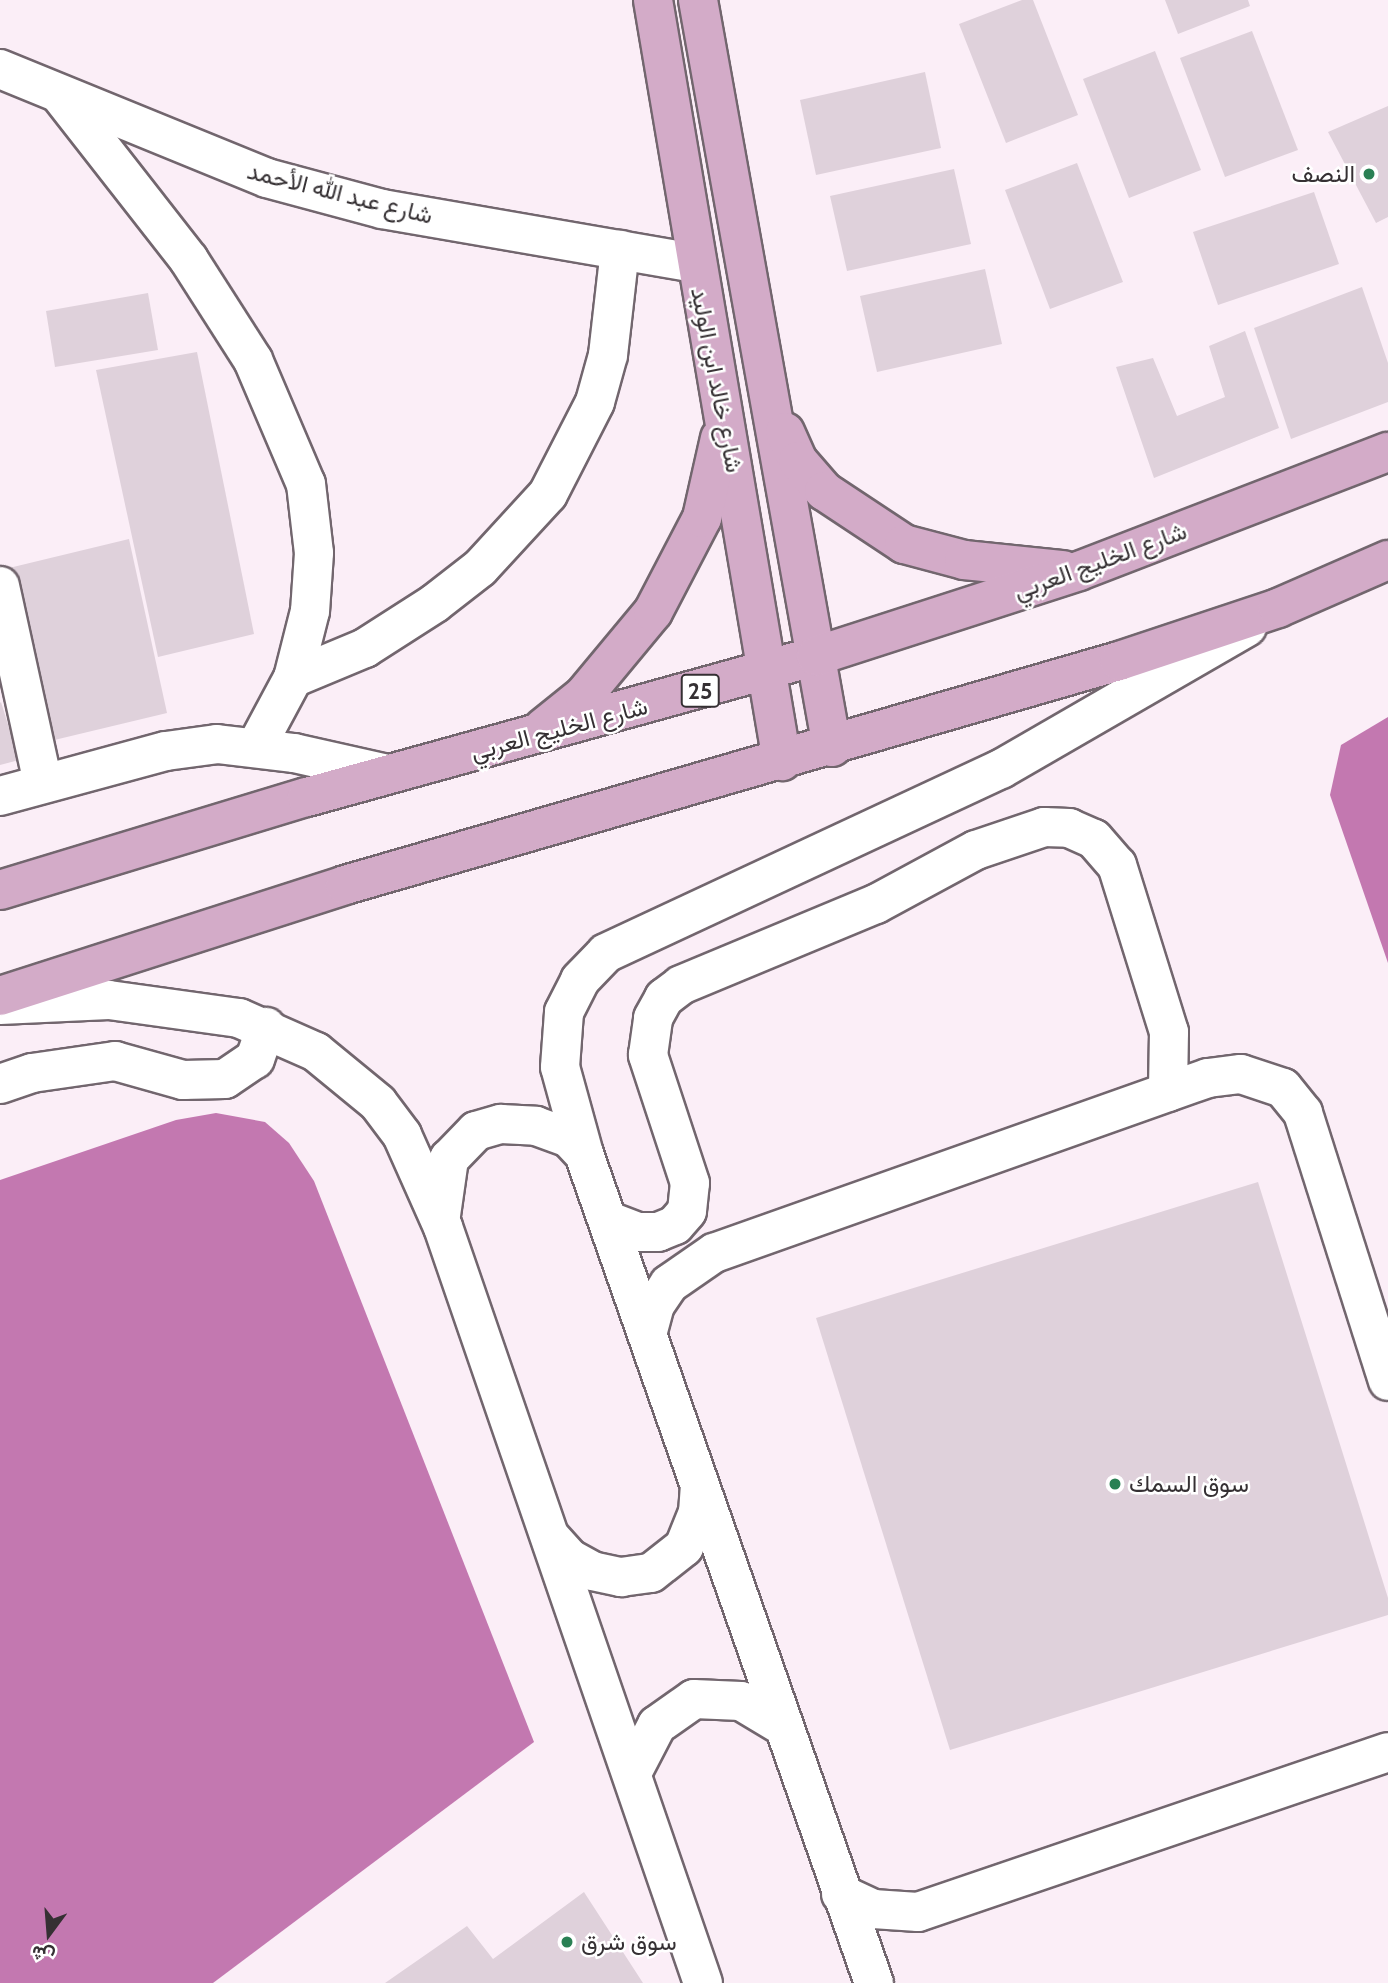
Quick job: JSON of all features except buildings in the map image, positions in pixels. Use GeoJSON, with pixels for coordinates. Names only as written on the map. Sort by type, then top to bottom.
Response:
{"type":"FeatureCollection","features":[{"type":"Feature","properties":{"kind":"main road","name":"شارع خالد ابن الوليد"},"geometry":{"type":"LineString","coordinates":[[653,0],[695,263],[724,411],[782,761]]}},
{"type":"Feature","properties":{"kind":"main road","name":"شارع خالد ابن الوليد"},"geometry":{"type":"LineString","coordinates":[[698,0],[832,747]]}},
{"type":"Feature","properties":{"kind":"main road"},"geometry":{"type":"LineString","coordinates":[[769,398],[798,461],[824,491],[904,544],[964,560],[1079,571]]}},
{"type":"Feature","properties":{"kind":"main road"},"geometry":{"type":"LineString","coordinates":[[528,739],[584,695],[629,643],[673,579],[702,518],[724,411]]}},
{"type":"Feature","properties":{"kind":"main road","name":"شارع الخليج العربي"},"geometry":{"type":"LineString","coordinates":[[0,890],[388,774],[528,739],[816,656],[1079,571],[1388,452]]}},
{"type":"Feature","properties":{"kind":"main road"},"geometry":{"type":"LineString","coordinates":[[0,996],[345,886],[832,747],[1278,608],[1388,560]]}},
{"type":"Feature","properties":{"kind":"lane","name":"شارع عبد الله الأحمد"},"geometry":{"type":"LineString","coordinates":[[0,69],[61,96],[279,181],[382,209],[695,263]]}},
{"type":"Feature","properties":{"kind":"lane"},"geometry":{"type":"LineString","coordinates":[[61,96],[189,260],[253,360],[306,484],[314,553],[310,611],[293,678],[256,747]]}},
{"type":"Feature","properties":{"kind":"lane"},"geometry":{"type":"LineString","coordinates":[[293,678],[365,648],[435,603],[489,559],[548,494],[595,402],[608,355],[620,250]]}},
{"type":"Feature","properties":{"kind":"lane"},"geometry":{"type":"LineString","coordinates":[[0,586],[43,783]]}},
{"type":"Feature","properties":{"kind":"lane"},"geometry":{"type":"LineString","coordinates":[[874,1983],[610,1221],[584,1154],[559,1067],[560,1031],[570,995],[599,959],[1001,769],[1278,608]]}},
{"type":"Feature","properties":{"kind":"lane"},"geometry":{"type":"LineString","coordinates":[[0,796],[166,751],[217,744],[256,747],[388,774]]}},
{"type":"Feature","properties":{"kind":"lane"},"geometry":{"type":"LineString","coordinates":[[610,1221],[637,1232],[657,1232],[675,1225],[690,1202],[690,1183],[650,1066],[650,1030],[664,998],[681,985],[877,904],[976,850],[1044,827],[1069,828],[1094,839],[1117,865],[1169,1032],[1168,1092]]}},
{"type":"Feature","properties":{"kind":"lane"},"geometry":{"type":"LineString","coordinates":[[0,1005],[154,1003],[266,1027],[316,1052],[377,1103],[411,1152],[443,1227],[703,1983]]}},
{"type":"Feature","properties":{"kind":"lane"},"geometry":{"type":"LineString","coordinates":[[0,1084],[32,1073],[116,1061],[183,1080],[225,1079],[255,1059],[266,1027]]}},
{"type":"Feature","properties":{"kind":"lane"},"geometry":{"type":"LineString","coordinates":[[648,1331],[655,1305],[669,1284],[714,1253],[1168,1092],[1241,1074],[1283,1088],[1298,1105],[1388,1381]]}},
{"type":"Feature","properties":{"kind":"lane"},"geometry":{"type":"LineString","coordinates":[[443,1227],[444,1171],[456,1147],[476,1131],[501,1124],[536,1126],[569,1138],[584,1154]]}},
{"type":"Feature","properties":{"kind":"lane"},"geometry":{"type":"LineString","coordinates":[[552,1539],[569,1558],[592,1571],[621,1577],[651,1573],[675,1558],[692,1531],[700,1483]]}},
{"type":"Feature","properties":{"kind":"lane"},"geometry":{"type":"LineString","coordinates":[[632,1773],[657,1725],[694,1699],[741,1701],[783,1726]]}},
{"type":"Feature","properties":{"kind":"lane"},"geometry":{"type":"LineString","coordinates":[[841,1894],[873,1909],[918,1912],[1388,1752]]}},
{"type":"Feature","properties":{"kind":"shaded area"},"geometry":{"type":"Polygon","coordinates":[[[1388,717],[1388,963],[1330,795],[1341,745],[1388,717]]]}},
{"type":"Feature","properties":{"kind":"shaded area"},"geometry":{"type":"Polygon","coordinates":[[[216,1113],[265,1122],[289,1143],[314,1181],[534,1742],[213,1983],[0,1983],[0,1180],[176,1120],[216,1113]]]}},
{"type":"Feature","properties":{"kind":"place","name":"النصف"},"geometry":{"type":"Point","coordinates":[1369,174]}},
{"type":"Feature","properties":{"kind":"place","name":"سوق السمك"},"geometry":{"type":"Point","coordinates":[1115,1484]}},
{"type":"Feature","properties":{"kind":"place","name":"سوق شرق"},"geometry":{"type":"Point","coordinates":[567,1942]}}]}
